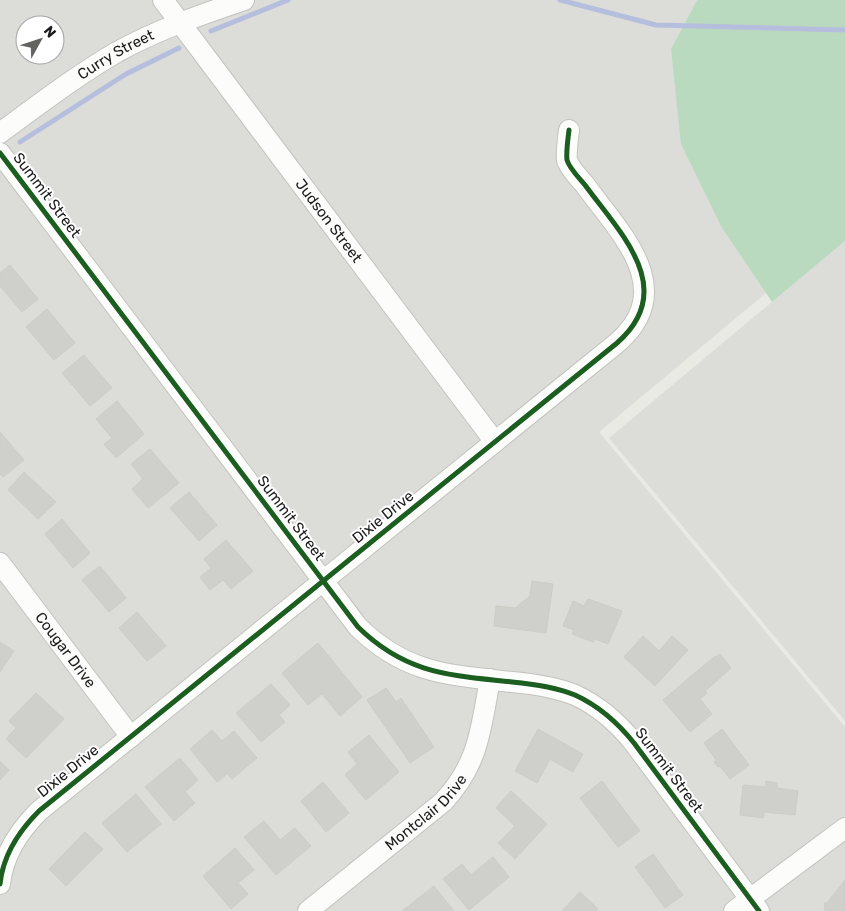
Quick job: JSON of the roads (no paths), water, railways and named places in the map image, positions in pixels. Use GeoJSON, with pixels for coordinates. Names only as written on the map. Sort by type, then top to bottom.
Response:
{"type":"FeatureCollection","features":[{"type":"Feature","properties":{"kind":"street","name":"Judson Street"},"geometry":{"type":"LineString","coordinates":[[163,0],[495,442]]}},
{"type":"Feature","properties":{"kind":"street","name":"Curry Street"},"geometry":{"type":"LineString","coordinates":[[0,133],[85,72],[118,52],[179,22],[244,0]]}},
{"type":"Feature","properties":{"kind":"street","name":"Dixie Drive"},"geometry":{"type":"LineString","coordinates":[[0,884],[1,873],[9,850],[30,819],[626,336],[636,322],[642,306],[644,283],[639,262],[634,252],[567,161],[569,130]]}},
{"type":"Feature","properties":{"kind":"street","name":"Summit Street"},"geometry":{"type":"LineString","coordinates":[[0,154],[358,627],[370,640],[400,659],[433,672],[540,685],[558,689],[594,705],[608,716],[634,743],[755,905]]}},
{"type":"Feature","properties":{"kind":"street","name":"Cougar Drive"},"geometry":{"type":"LineString","coordinates":[[0,563],[130,737]]}},
{"type":"Feature","properties":{"kind":"street","name":"Montclair Drive"},"geometry":{"type":"LineString","coordinates":[[308,911],[443,802],[458,784],[472,760],[477,744],[490,679]]}},
{"type":"Feature","properties":{"kind":"street"},"geometry":{"type":"LineString","coordinates":[[734,911],[755,905],[845,828]]}},
{"type":"Feature","properties":{"kind":"waterway"},"geometry":{"type":"LineString","coordinates":[[211,31],[288,0]]}},
{"type":"Feature","properties":{"kind":"waterway"},"geometry":{"type":"LineString","coordinates":[[560,0],[656,25],[845,30]]}},
{"type":"Feature","properties":{"kind":"waterway"},"geometry":{"type":"LineString","coordinates":[[20,142],[126,74],[179,48]]}}]}
